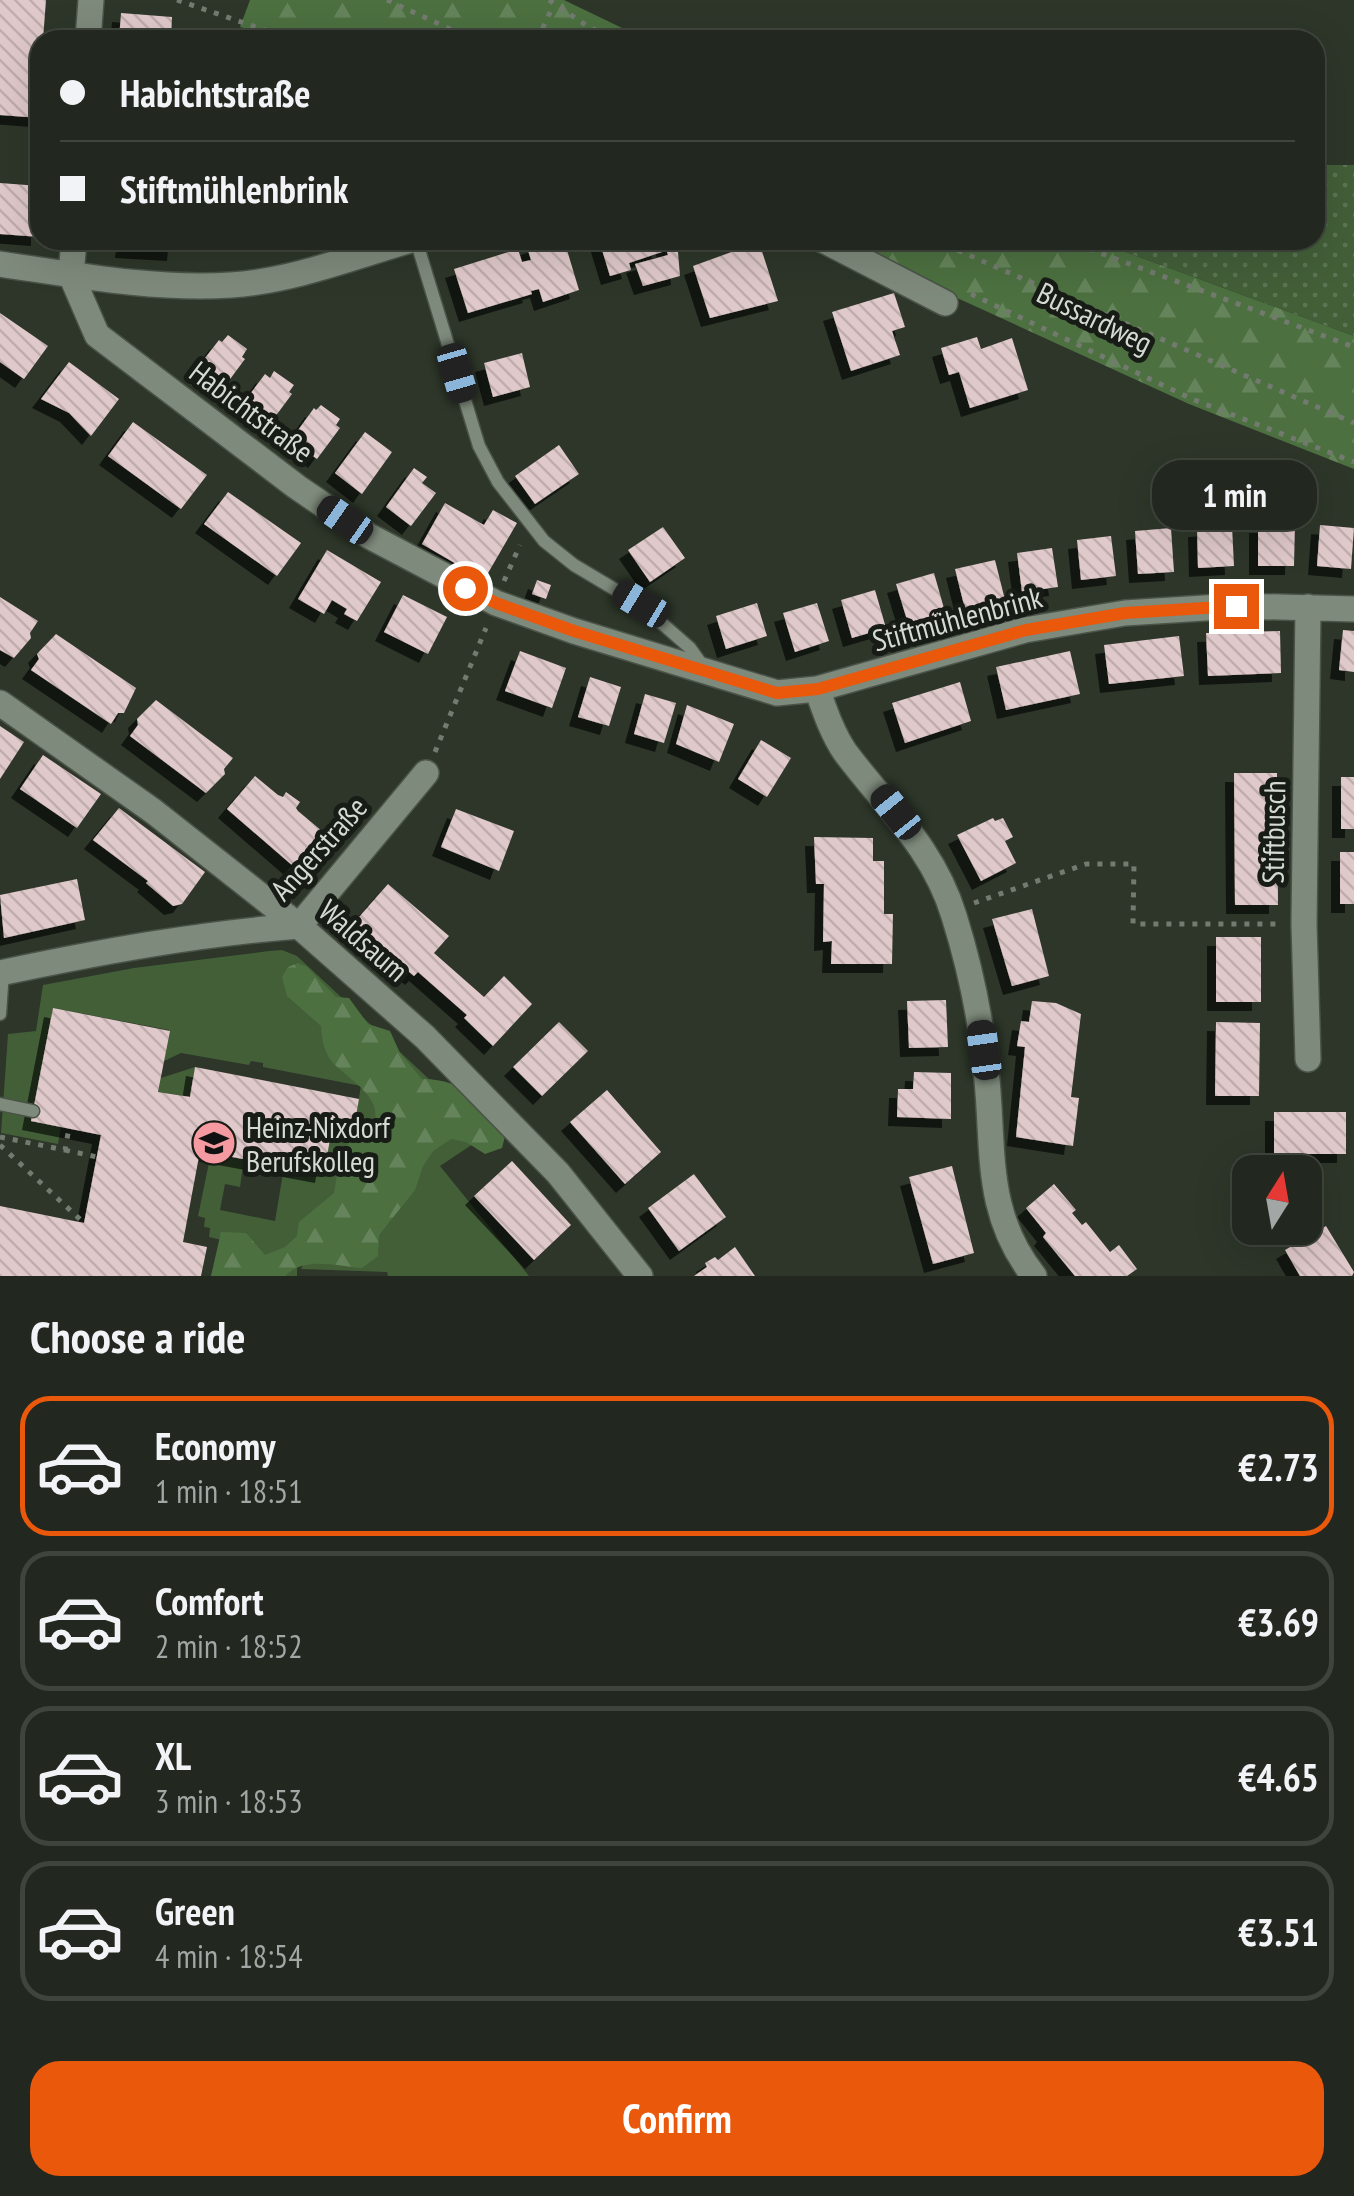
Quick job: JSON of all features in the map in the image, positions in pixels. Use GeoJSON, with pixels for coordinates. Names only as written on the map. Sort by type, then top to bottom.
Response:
{"type":"FeatureCollection","features":[{"type":"Feature","properties":{"kind":"street"},"geometry":{"type":"LineString","coordinates":[[89,30],[91,0]]}},
{"type":"Feature","properties":{"kind":"street","name":"Habichtstraße"},"geometry":{"type":"LineString","coordinates":[[73,250],[71,275],[97,336],[370,536],[496,603],[574,631],[777,693],[818,689]]}},
{"type":"Feature","properties":{"kind":"street"},"geometry":{"type":"LineString","coordinates":[[0,264],[71,275],[232,285],[298,273],[379,250]]}},
{"type":"Feature","properties":{"kind":"street"},"geometry":{"type":"LineString","coordinates":[[842,250],[945,303]]}},
{"type":"Feature","properties":{"kind":"street","name":"Stiftmühlenbrink"},"geometry":{"type":"LineString","coordinates":[[818,689],[1026,630],[1125,613],[1236,606],[1354,609]]}},
{"type":"Feature","properties":{"kind":"street","name":"Stiftbusch"},"geometry":{"type":"LineString","coordinates":[[1308,607],[1304,924],[1308,1058]]}},
{"type":"Feature","properties":{"kind":"street"},"geometry":{"type":"LineString","coordinates":[[818,689],[828,721],[844,750],[910,828],[953,910],[972,974],[980,1020],[995,1196],[1019,1257],[1034,1276]]}},
{"type":"Feature","properties":{"kind":"street","name":"Waldsaum"},"geometry":{"type":"LineString","coordinates":[[0,703],[153,811],[298,926],[425,1037],[558,1174],[640,1276]]}},
{"type":"Feature","properties":{"kind":"street","name":"Angerstraße"},"geometry":{"type":"LineString","coordinates":[[2,972],[121,948],[298,926],[426,773]]}},
{"type":"Feature","properties":{"kind":"lane"},"geometry":{"type":"LineString","coordinates":[[417,250],[479,446],[498,482],[544,541],[574,565],[641,604],[690,648],[706,671]]}},
{"type":"Feature","properties":{"kind":"lane"},"geometry":{"type":"LineString","coordinates":[[0,1014],[2,972]]}},
{"type":"Feature","properties":{"kind":"lane"},"geometry":{"type":"LineString","coordinates":[[0,1104],[33,1111]]}},
{"type":"Feature","properties":{"kind":"path"},"geometry":{"type":"LineString","coordinates":[[176,0],[264,30]]}},
{"type":"Feature","properties":{"kind":"path"},"geometry":{"type":"LineString","coordinates":[[387,0],[452,30]]}},
{"type":"Feature","properties":{"kind":"path"},"geometry":{"type":"LineString","coordinates":[[542,30],[551,3],[598,30]]}},
{"type":"Feature","properties":{"kind":"path"},"geometry":{"type":"LineString","coordinates":[[957,250],[1354,423]]}},
{"type":"Feature","properties":{"kind":"path"},"geometry":{"type":"LineString","coordinates":[[1092,250],[1354,347]]}},
{"type":"Feature","properties":{"kind":"path","name":"Bussardweg"},"geometry":{"type":"LineString","coordinates":[[945,303],[955,286],[1192,399],[1354,462]]}},
{"type":"Feature","properties":{"kind":"path"},"geometry":{"type":"LineString","coordinates":[[426,773],[529,524]]}},
{"type":"Feature","properties":{"kind":"path"},"geometry":{"type":"LineString","coordinates":[[953,910],[1086,864],[1134,864],[1134,924],[1304,924]]}},
{"type":"Feature","properties":{"kind":"path"},"geometry":{"type":"LineString","coordinates":[[65,1150],[69,1128]]}},
{"type":"Feature","properties":{"kind":"path"},"geometry":{"type":"LineString","coordinates":[[0,1137],[97,1156]]}},
{"type":"Feature","properties":{"kind":"path"},"geometry":{"type":"LineString","coordinates":[[0,1145],[84,1223]]}},
{"type":"Feature","properties":{"kind":"green space"},"geometry":{"type":"Polygon","coordinates":[[[250,0],[564,0],[626,30],[250,30],[240,27],[250,0]]]}},
{"type":"Feature","properties":{"kind":"green space"},"geometry":{"type":"Polygon","coordinates":[[[1325,165],[1354,165],[1354,336],[1120,250],[1325,250],[1325,165]]]}},
{"type":"Feature","properties":{"kind":"green space"},"geometry":{"type":"Polygon","coordinates":[[[861,250],[1120,250],[1354,336],[1354,469],[1189,404],[861,250]]]}},
{"type":"Feature","properties":{"kind":"green space"},"geometry":{"type":"Polygon","coordinates":[[[282,950],[297,956],[488,1134],[440,1166],[529,1276],[388,1276],[387,1272],[301,1269],[308,1255],[297,1265],[297,1276],[221,1276],[226,1241],[209,1237],[205,1218],[198,1216],[211,1153],[244,1159],[240,1187],[225,1184],[220,1210],[275,1221],[284,1167],[324,1174],[332,1128],[353,1132],[361,1086],[263,1067],[263,1063],[251,1061],[249,1065],[181,1053],[164,1061],[169,1030],[53,1008],[31,1120],[61,1127],[58,1144],[1,1133],[8,1034],[36,1031],[43,985],[134,968],[282,950]]]}},
{"type":"Feature","properties":{"kind":"green space"},"geometry":{"type":"Polygon","coordinates":[[[298,963],[307,967],[336,997],[349,998],[368,1024],[390,1031],[400,1053],[422,1079],[450,1083],[479,1104],[505,1136],[502,1148],[485,1154],[466,1142],[451,1139],[433,1151],[415,1190],[379,1235],[378,1256],[362,1268],[311,1264],[285,1276],[211,1276],[221,1232],[246,1233],[265,1255],[285,1247],[297,1236],[299,1222],[334,1193],[341,1152],[349,1143],[362,1142],[372,1129],[375,1117],[370,1098],[328,1056],[321,1026],[287,996],[282,977],[288,967],[298,963]]]}},
{"type":"Feature","properties":{"kind":"green space"},"geometry":{"type":"Polygon","coordinates":[[[195,1067],[190,1097],[158,1092],[161,1078],[195,1067]]]}},
{"type":"Feature","properties":{"kind":"building"},"geometry":{"type":"Polygon","coordinates":[[[0,0],[46,0],[44,30],[30,30],[30,117],[0,115],[0,0]]]}},
{"type":"Feature","properties":{"kind":"building"},"geometry":{"type":"Polygon","coordinates":[[[121,13],[172,17],[171,30],[120,30],[121,13]]]}},
{"type":"Feature","properties":{"kind":"building"},"geometry":{"type":"Polygon","coordinates":[[[0,183],[30,185],[30,236],[0,234],[0,183]]]}},
{"type":"Feature","properties":{"kind":"building"},"geometry":{"type":"Polygon","coordinates":[[[515,250],[518,250],[522,262],[531,260],[528,250],[567,250],[579,290],[543,302],[539,289],[468,313],[454,269],[515,250]]]}},
{"type":"Feature","properties":{"kind":"building"},"geometry":{"type":"Polygon","coordinates":[[[602,250],[661,250],[629,263],[631,270],[610,276],[602,250]]]}},
{"type":"Feature","properties":{"kind":"building"},"geometry":{"type":"Polygon","coordinates":[[[666,250],[678,250],[680,276],[643,286],[635,264],[668,255],[666,250]]]}},
{"type":"Feature","properties":{"kind":"building"},"geometry":{"type":"Polygon","coordinates":[[[737,250],[762,250],[778,301],[710,318],[693,266],[737,250]]]}},
{"type":"Feature","properties":{"kind":"building"},"geometry":{"type":"Polygon","coordinates":[[[894,293],[905,327],[892,331],[900,355],[851,371],[832,312],[894,293]]]}},
{"type":"Feature","properties":{"kind":"building"},"geometry":{"type":"Polygon","coordinates":[[[0,313],[48,346],[24,379],[0,362],[0,313]]]}},
{"type":"Feature","properties":{"kind":"building"},"geometry":{"type":"Polygon","coordinates":[[[228,335],[247,349],[242,357],[245,359],[222,390],[195,371],[219,340],[222,342],[228,335]]]}},
{"type":"Feature","properties":{"kind":"building"},"geometry":{"type":"Polygon","coordinates":[[[977,337],[981,349],[1012,338],[1028,390],[970,408],[959,372],[949,375],[941,348],[977,337]]]}},
{"type":"Feature","properties":{"kind":"building"},"geometry":{"type":"Polygon","coordinates":[[[522,353],[530,387],[493,397],[484,363],[522,353]]]}},
{"type":"Feature","properties":{"kind":"building"},"geometry":{"type":"Polygon","coordinates":[[[69,362],[119,399],[91,436],[69,413],[41,399],[69,362]]]}},
{"type":"Feature","properties":{"kind":"building"},"geometry":{"type":"Polygon","coordinates":[[[274,371],[294,385],[289,392],[292,394],[269,425],[242,405],[265,374],[270,378],[274,371]]]}},
{"type":"Feature","properties":{"kind":"building"},"geometry":{"type":"Polygon","coordinates":[[[321,405],[340,419],[336,425],[340,428],[317,459],[291,440],[314,408],[321,405]]]}},
{"type":"Feature","properties":{"kind":"building"},"geometry":{"type":"Polygon","coordinates":[[[133,422],[207,475],[181,509],[108,456],[133,422]]]}},
{"type":"Feature","properties":{"kind":"building"},"geometry":{"type":"Polygon","coordinates":[[[365,432],[392,452],[362,494],[335,473],[365,432]]]}},
{"type":"Feature","properties":{"kind":"building"},"geometry":{"type":"Polygon","coordinates":[[[559,445],[579,474],[535,504],[515,476],[559,445]]]}},
{"type":"Feature","properties":{"kind":"building"},"geometry":{"type":"Polygon","coordinates":[[[414,468],[427,477],[422,483],[436,493],[411,526],[386,507],[414,468]]]}},
{"type":"Feature","properties":{"kind":"building"},"geometry":{"type":"Polygon","coordinates":[[[228,492],[301,543],[277,576],[204,524],[228,492]]]}},
{"type":"Feature","properties":{"kind":"building"},"geometry":{"type":"Polygon","coordinates":[[[445,503],[484,525],[493,510],[517,523],[484,580],[422,544],[445,503]]]}},
{"type":"Feature","properties":{"kind":"building"},"geometry":{"type":"Polygon","coordinates":[[[1258,524],[1295,524],[1294,566],[1258,566],[1258,524]]]}},
{"type":"Feature","properties":{"kind":"building"},"geometry":{"type":"Polygon","coordinates":[[[1320,525],[1354,528],[1351,569],[1317,566],[1320,525]]]}},
{"type":"Feature","properties":{"kind":"building"},"geometry":{"type":"Polygon","coordinates":[[[1232,526],[1234,566],[1198,568],[1197,528],[1232,526]]]}},
{"type":"Feature","properties":{"kind":"building"},"geometry":{"type":"Polygon","coordinates":[[[663,527],[685,558],[650,582],[628,550],[663,527]]]}},
{"type":"Feature","properties":{"kind":"building"},"geometry":{"type":"Polygon","coordinates":[[[1171,528],[1174,572],[1138,574],[1135,531],[1171,528]]]}},
{"type":"Feature","properties":{"kind":"building"},"geometry":{"type":"Polygon","coordinates":[[[1111,536],[1116,576],[1081,580],[1077,540],[1111,536]]]}},
{"type":"Feature","properties":{"kind":"building"},"geometry":{"type":"Polygon","coordinates":[[[1052,548],[1058,587],[1022,592],[1017,553],[1052,548]]]}},
{"type":"Feature","properties":{"kind":"building"},"geometry":{"type":"Polygon","coordinates":[[[327,550],[381,582],[357,621],[344,614],[347,609],[332,600],[324,614],[298,599],[327,550]]]}},
{"type":"Feature","properties":{"kind":"building"},"geometry":{"type":"Polygon","coordinates":[[[995,560],[1005,600],[965,609],[955,569],[995,560]]]}},
{"type":"Feature","properties":{"kind":"building"},"geometry":{"type":"Polygon","coordinates":[[[934,573],[945,612],[908,623],[896,584],[934,573]]]}},
{"type":"Feature","properties":{"kind":"building"},"geometry":{"type":"Polygon","coordinates":[[[537,580],[551,585],[546,599],[532,594],[537,580]]]}},
{"type":"Feature","properties":{"kind":"building"},"geometry":{"type":"Polygon","coordinates":[[[875,590],[886,628],[852,638],[841,600],[875,590]]]}},
{"type":"Feature","properties":{"kind":"building"},"geometry":{"type":"Polygon","coordinates":[[[403,595],[447,617],[428,654],[384,632],[403,595]]]}},
{"type":"Feature","properties":{"kind":"building"},"geometry":{"type":"Polygon","coordinates":[[[0,597],[38,621],[31,638],[14,658],[0,650],[0,597]]]}},
{"type":"Feature","properties":{"kind":"building"},"geometry":{"type":"Polygon","coordinates":[[[757,603],[767,636],[726,649],[716,616],[757,603]]]}},
{"type":"Feature","properties":{"kind":"building"},"geometry":{"type":"Polygon","coordinates":[[[817,603],[829,641],[795,652],[783,613],[817,603]]]}},
{"type":"Feature","properties":{"kind":"building"},"geometry":{"type":"Polygon","coordinates":[[[1343,630],[1354,631],[1354,672],[1339,670],[1343,630]]]}},
{"type":"Feature","properties":{"kind":"building"},"geometry":{"type":"Polygon","coordinates":[[[1280,631],[1281,673],[1208,676],[1206,633],[1280,631]]]}},
{"type":"Feature","properties":{"kind":"building"},"geometry":{"type":"Polygon","coordinates":[[[56,634],[136,688],[124,713],[118,713],[111,724],[31,670],[39,659],[37,654],[56,634]]]}},
{"type":"Feature","properties":{"kind":"building"},"geometry":{"type":"Polygon","coordinates":[[[1179,636],[1184,676],[1109,684],[1104,645],[1179,636]]]}},
{"type":"Feature","properties":{"kind":"building"},"geometry":{"type":"Polygon","coordinates":[[[520,651],[566,668],[552,708],[505,691],[520,651]]]}},
{"type":"Feature","properties":{"kind":"building"},"geometry":{"type":"Polygon","coordinates":[[[1070,651],[1080,694],[1006,710],[996,667],[1070,651]]]}},
{"type":"Feature","properties":{"kind":"building"},"geometry":{"type":"Polygon","coordinates":[[[590,677],[621,687],[609,726],[578,717],[590,677]]]}},
{"type":"Feature","properties":{"kind":"building"},"geometry":{"type":"Polygon","coordinates":[[[960,682],[971,721],[905,743],[892,703],[960,682]]]}},
{"type":"Feature","properties":{"kind":"building"},"geometry":{"type":"Polygon","coordinates":[[[645,694],[676,703],[664,743],[634,734],[645,694]]]}},
{"type":"Feature","properties":{"kind":"building"},"geometry":{"type":"Polygon","coordinates":[[[156,700],[233,758],[224,769],[225,774],[206,793],[130,736],[138,725],[137,719],[156,700]]]}},
{"type":"Feature","properties":{"kind":"building"},"geometry":{"type":"Polygon","coordinates":[[[687,705],[734,724],[719,762],[676,744],[687,705]]]}},
{"type":"Feature","properties":{"kind":"building"},"geometry":{"type":"Polygon","coordinates":[[[0,726],[24,742],[0,779],[0,726]]]}},
{"type":"Feature","properties":{"kind":"building"},"geometry":{"type":"Polygon","coordinates":[[[761,740],[791,758],[767,797],[738,779],[761,740]]]}},
{"type":"Feature","properties":{"kind":"building"},"geometry":{"type":"Polygon","coordinates":[[[43,755],[101,794],[77,828],[20,789],[43,755]]]}},
{"type":"Feature","properties":{"kind":"building"},"geometry":{"type":"Polygon","coordinates":[[[1234,773],[1277,773],[1278,905],[1235,905],[1234,773]]]}},
{"type":"Feature","properties":{"kind":"building"},"geometry":{"type":"Polygon","coordinates":[[[255,776],[278,795],[283,797],[286,792],[300,802],[298,811],[322,831],[293,866],[227,809],[255,776]]]}},
{"type":"Feature","properties":{"kind":"building"},"geometry":{"type":"Polygon","coordinates":[[[1341,777],[1354,777],[1354,829],[1341,829],[1341,777]]]}},
{"type":"Feature","properties":{"kind":"building"},"geometry":{"type":"Polygon","coordinates":[[[119,808],[205,872],[182,904],[173,906],[148,881],[93,840],[119,808]]]}},
{"type":"Feature","properties":{"kind":"building"},"geometry":{"type":"Polygon","coordinates":[[[456,809],[514,831],[499,871],[441,847],[456,809]]]}},
{"type":"Feature","properties":{"kind":"building"},"geometry":{"type":"Polygon","coordinates":[[[993,818],[1003,818],[1013,837],[1005,841],[1016,863],[981,881],[957,835],[993,818]]]}},
{"type":"Feature","properties":{"kind":"building"},"geometry":{"type":"Polygon","coordinates":[[[814,837],[873,838],[873,861],[884,861],[884,914],[893,914],[892,964],[831,964],[832,941],[823,942],[824,884],[816,884],[814,837]]]}},
{"type":"Feature","properties":{"kind":"building"},"geometry":{"type":"Polygon","coordinates":[[[1340,852],[1354,852],[1354,904],[1340,904],[1340,852]]]}},
{"type":"Feature","properties":{"kind":"building"},"geometry":{"type":"Polygon","coordinates":[[[77,879],[85,920],[4,938],[0,895],[77,879]]]}},
{"type":"Feature","properties":{"kind":"building"},"geometry":{"type":"Polygon","coordinates":[[[388,884],[449,936],[434,953],[484,997],[504,976],[532,1004],[493,1046],[464,1018],[467,1015],[418,972],[414,976],[353,924],[388,884]]]}},
{"type":"Feature","properties":{"kind":"building"},"geometry":{"type":"Polygon","coordinates":[[[1032,909],[1049,976],[1012,986],[992,919],[1032,909]]]}},
{"type":"Feature","properties":{"kind":"building"},"geometry":{"type":"Polygon","coordinates":[[[1216,937],[1261,937],[1261,1002],[1216,1002],[1216,937]]]}},
{"type":"Feature","properties":{"kind":"building"},"geometry":{"type":"Polygon","coordinates":[[[946,1000],[948,1047],[909,1048],[907,1001],[946,1000]]]}},
{"type":"Feature","properties":{"kind":"building"},"geometry":{"type":"Polygon","coordinates":[[[1032,1001],[1056,1003],[1081,1014],[1071,1097],[1079,1098],[1073,1146],[1016,1137],[1025,1047],[1017,1046],[1021,1021],[1029,1022],[1032,1001]]]}},
{"type":"Feature","properties":{"kind":"building","name":"Heinz-Nixdorf Berufskolleg"},"geometry":{"type":"Polygon","coordinates":[[[53,1008],[170,1031],[158,1092],[190,1097],[195,1067],[359,1099],[353,1133],[332,1128],[324,1174],[200,1151],[183,1242],[207,1247],[201,1276],[0,1276],[0,1206],[84,1223],[101,1135],[31,1121],[53,1008]]]}},
{"type":"Feature","properties":{"kind":"building"},"geometry":{"type":"Polygon","coordinates":[[[559,1022],[588,1051],[542,1096],[513,1067],[559,1022]]]}},
{"type":"Feature","properties":{"kind":"building"},"geometry":{"type":"Polygon","coordinates":[[[1216,1022],[1260,1023],[1259,1096],[1215,1096],[1216,1022]]]}},
{"type":"Feature","properties":{"kind":"building"},"geometry":{"type":"Polygon","coordinates":[[[914,1072],[951,1073],[951,1119],[897,1117],[898,1089],[913,1089],[914,1072]]]}},
{"type":"Feature","properties":{"kind":"building"},"geometry":{"type":"Polygon","coordinates":[[[607,1090],[661,1152],[625,1184],[570,1122],[607,1090]]]}},
{"type":"Feature","properties":{"kind":"building"},"geometry":{"type":"Polygon","coordinates":[[[1274,1112],[1346,1112],[1346,1154],[1274,1154],[1274,1112]]]}},
{"type":"Feature","properties":{"kind":"building"},"geometry":{"type":"Polygon","coordinates":[[[512,1161],[571,1225],[534,1260],[474,1196],[512,1161]]]}},
{"type":"Feature","properties":{"kind":"building"},"geometry":{"type":"Polygon","coordinates":[[[952,1166],[974,1253],[933,1264],[909,1177],[952,1166]]]}},
{"type":"Feature","properties":{"kind":"building"},"geometry":{"type":"Polygon","coordinates":[[[694,1174],[726,1217],[679,1251],[648,1208],[694,1174]]]}},
{"type":"Feature","properties":{"kind":"building"},"geometry":{"type":"Polygon","coordinates":[[[1054,1184],[1076,1210],[1072,1213],[1082,1225],[1086,1222],[1110,1252],[1119,1245],[1137,1269],[1127,1276],[1075,1276],[1043,1237],[1046,1233],[1026,1208],[1054,1184]]]}},
{"type":"Feature","properties":{"kind":"building"},"geometry":{"type":"Polygon","coordinates":[[[1326,1226],[1354,1272],[1352,1276],[1300,1276],[1285,1250],[1294,1245],[1322,1245],[1322,1228],[1326,1226]]]}},
{"type":"Feature","properties":{"kind":"building"},"geometry":{"type":"Polygon","coordinates":[[[735,1247],[755,1276],[694,1276],[707,1267],[705,1263],[715,1257],[718,1260],[735,1247]]]}},
{"type":"Feature","properties":{"kind":"place","name":"Heinz-Nixdorf Berufskolleg"},"geometry":{"type":"Point","coordinates":[214,1143]}},
{"type":"Feature","properties":{"kind":"route"},"geometry":{"type":"LineString","coordinates":[[465,588],[574,631],[777,693],[818,689],[1026,630],[1125,613],[1236,606]]}}]}
